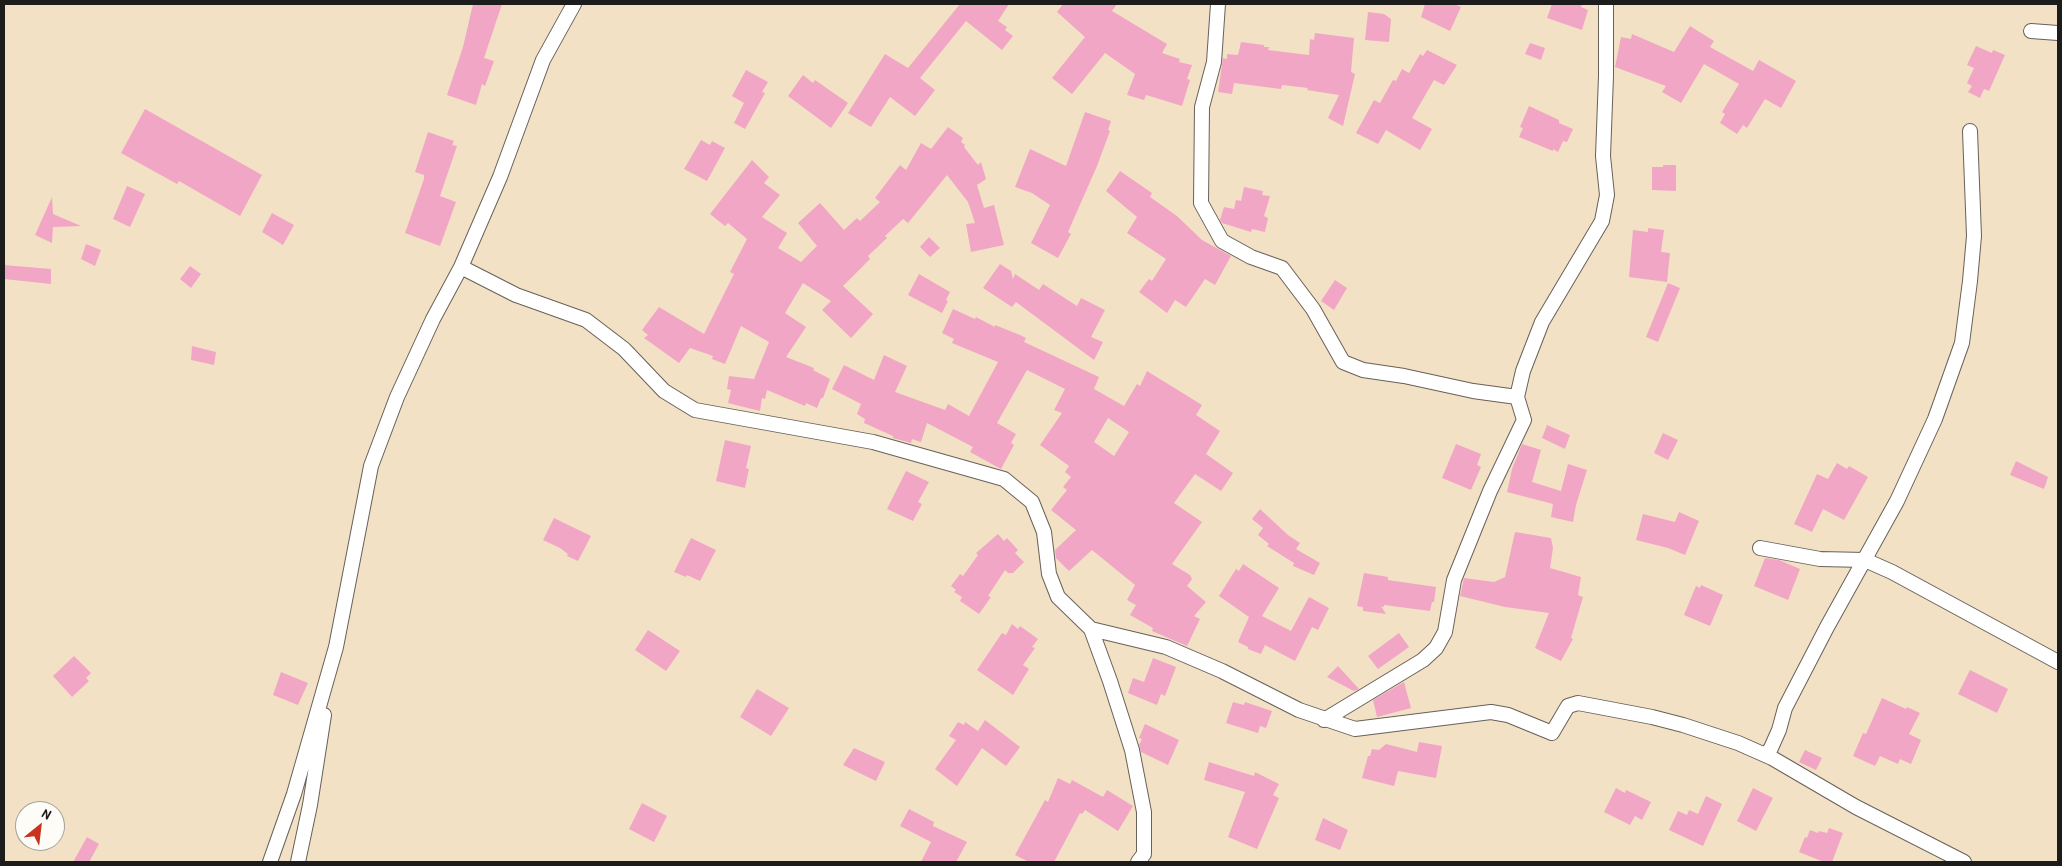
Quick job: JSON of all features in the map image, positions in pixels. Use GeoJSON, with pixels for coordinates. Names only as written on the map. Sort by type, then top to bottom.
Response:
{"type":"FeatureCollection","features":[{"type":"Feature","properties":{"kind":"street"},"geometry":{"type":"LineString","coordinates":[[270,862],[294,794],[336,647],[371,466],[397,397],[433,319],[461,267],[500,177],[543,60],[574,4]]}},
{"type":"Feature","properties":{"kind":"street"},"geometry":{"type":"LineString","coordinates":[[1218,4],[1214,62],[1202,107],[1201,203],[1222,241],[1251,257],[1282,268],[1312,309],[1343,362],[1363,370],[1404,376],[1473,391],[1517,397]]}},
{"type":"Feature","properties":{"kind":"street"},"geometry":{"type":"LineString","coordinates":[[1324,720],[1423,660],[1436,648],[1445,632],[1454,580],[1490,491],[1524,420],[1517,397],[1523,371],[1542,322],[1602,221],[1607,195],[1603,156],[1606,4]]}},
{"type":"Feature","properties":{"kind":"street"},"geometry":{"type":"LineString","coordinates":[[2031,31],[2058,33]]}},
{"type":"Feature","properties":{"kind":"street"},"geometry":{"type":"LineString","coordinates":[[1766,755],[1772,748],[1785,708],[1897,501],[1935,419],[1962,343],[1974,236],[1970,131]]}},
{"type":"Feature","properties":{"kind":"street"},"geometry":{"type":"LineString","coordinates":[[461,267],[516,295],[586,320],[624,349],[664,391],[695,410],[873,442],[1004,479],[1032,502],[1044,532],[1049,574],[1058,597],[1091,629],[1110,680],[1132,750],[1144,812],[1144,854],[1138,862]]}},
{"type":"Feature","properties":{"kind":"street"},"geometry":{"type":"LineString","coordinates":[[1760,548],[1820,559],[1865,560],[1892,572],[2058,662]]}},
{"type":"Feature","properties":{"kind":"street"},"geometry":{"type":"LineString","coordinates":[[1091,629],[1166,647],[1222,671],[1299,710],[1355,729],[1491,712],[1508,715],[1552,733],[1568,706],[1578,703],[1652,716],[1738,743],[1766,755],[1856,807],[1964,862]]}},
{"type":"Feature","properties":{"kind":"street"},"geometry":{"type":"LineString","coordinates":[[298,862],[310,805],[325,709],[326,680]]}},
{"type":"Feature","properties":{"kind":"building"},"geometry":{"type":"Polygon","coordinates":[[[473,4],[502,4],[484,58],[494,61],[485,86],[482,84],[476,105],[447,95],[463,47],[473,4]]]}},
{"type":"Feature","properties":{"kind":"building"},"geometry":{"type":"Polygon","coordinates":[[[960,4],[1009,4],[998,21],[1007,27],[1005,30],[1013,36],[1002,50],[966,21],[920,78],[935,90],[915,116],[890,97],[871,127],[848,113],[885,54],[908,68],[960,4]]]}},
{"type":"Feature","properties":{"kind":"building"},"geometry":{"type":"Polygon","coordinates":[[[1063,4],[1117,4],[1112,11],[1167,44],[1162,53],[1180,59],[1179,62],[1192,65],[1187,79],[1190,80],[1182,106],[1146,95],[1144,100],[1127,95],[1135,74],[1105,53],[1072,94],[1052,78],[1085,37],[1057,12],[1063,4]]]}},
{"type":"Feature","properties":{"kind":"building"},"geometry":{"type":"Polygon","coordinates":[[[1425,4],[1454,4],[1461,7],[1450,31],[1421,17],[1425,4]]]}},
{"type":"Feature","properties":{"kind":"building"},"geometry":{"type":"Polygon","coordinates":[[[1552,4],[1582,4],[1581,7],[1588,10],[1582,30],[1547,18],[1552,4]]]}},
{"type":"Feature","properties":{"kind":"building"},"geometry":{"type":"Polygon","coordinates":[[[1368,12],[1384,14],[1391,19],[1389,42],[1365,40],[1368,12]]]}},
{"type":"Feature","properties":{"kind":"building"},"geometry":{"type":"Polygon","coordinates":[[[1690,26],[1714,41],[1710,47],[1753,71],[1759,60],[1796,81],[1781,108],[1765,99],[1747,128],[1743,125],[1737,134],[1720,123],[1725,114],[1722,112],[1739,84],[1704,64],[1681,103],[1662,92],[1666,86],[1615,67],[1621,37],[1631,39],[1632,34],[1674,52],[1690,26]]]}},
{"type":"Feature","properties":{"kind":"building"},"geometry":{"type":"Polygon","coordinates":[[[1315,33],[1354,38],[1351,72],[1355,74],[1343,126],[1328,118],[1339,95],[1307,90],[1308,88],[1282,85],[1281,89],[1234,83],[1232,94],[1218,92],[1223,58],[1227,59],[1227,54],[1238,55],[1241,42],[1264,45],[1264,47],[1269,47],[1268,50],[1309,55],[1310,39],[1314,40],[1315,33]]]}},
{"type":"Feature","properties":{"kind":"building"},"geometry":{"type":"Polygon","coordinates":[[[1530,43],[1545,48],[1541,60],[1525,54],[1530,43]]]}},
{"type":"Feature","properties":{"kind":"building"},"geometry":{"type":"Polygon","coordinates":[[[1976,46],[1992,53],[1993,50],[2005,55],[1989,91],[1984,89],[1980,98],[1968,92],[1972,86],[1967,83],[1974,68],[1967,65],[1976,46]]]}},
{"type":"Feature","properties":{"kind":"building"},"geometry":{"type":"Polygon","coordinates":[[[1427,50],[1457,65],[1444,85],[1434,80],[1412,118],[1432,129],[1420,150],[1386,130],[1378,144],[1356,133],[1374,100],[1380,103],[1393,80],[1396,81],[1402,69],[1409,73],[1420,54],[1423,56],[1427,50]]]}},
{"type":"Feature","properties":{"kind":"building"},"geometry":{"type":"Polygon","coordinates":[[[746,70],[768,82],[762,92],[765,93],[745,129],[734,123],[744,103],[732,96],[746,70]]]}},
{"type":"Feature","properties":{"kind":"building"},"geometry":{"type":"Polygon","coordinates":[[[803,75],[813,83],[815,80],[848,103],[831,128],[788,96],[803,75]]]}},
{"type":"Feature","properties":{"kind":"building"},"geometry":{"type":"Polygon","coordinates":[[[1529,106],[1573,129],[1567,142],[1563,141],[1558,152],[1519,137],[1523,128],[1520,127],[1529,106]]]}},
{"type":"Feature","properties":{"kind":"building"},"geometry":{"type":"Polygon","coordinates":[[[145,109],[262,175],[240,216],[179,181],[177,184],[121,153],[145,109]]]}},
{"type":"Feature","properties":{"kind":"building"},"geometry":{"type":"Polygon","coordinates":[[[1085,112],[1111,121],[1108,130],[1110,131],[1068,232],[1071,234],[1058,258],[1031,243],[1050,205],[1032,193],[1015,187],[1030,149],[1066,166],[1085,112]]]}},
{"type":"Feature","properties":{"kind":"building"},"geometry":{"type":"Polygon","coordinates":[[[948,127],[963,138],[961,142],[978,165],[981,162],[986,179],[977,185],[984,208],[994,205],[1004,245],[971,252],[966,224],[975,223],[968,202],[947,175],[908,223],[903,219],[885,236],[887,238],[868,256],[870,259],[843,286],[873,314],[851,338],[822,310],[831,301],[803,283],[785,313],[806,327],[786,357],[814,368],[813,370],[830,379],[817,408],[806,403],[805,406],[767,390],[765,399],[762,398],[760,411],[728,403],[731,390],[727,389],[729,376],[754,379],[769,342],[741,326],[725,364],[712,359],[713,356],[690,348],[679,363],[644,338],[648,335],[642,330],[659,307],[704,334],[734,274],[730,272],[747,239],[728,223],[725,226],[710,214],[752,160],[769,177],[764,183],[780,195],[762,217],[787,233],[778,248],[801,262],[817,246],[798,223],[820,203],[844,230],[857,218],[860,221],[880,202],[875,198],[900,165],[906,170],[921,143],[931,149],[948,127]]]}},
{"type":"Feature","properties":{"kind":"building"},"geometry":{"type":"Polygon","coordinates":[[[428,132],[454,141],[452,145],[457,146],[440,196],[456,202],[440,246],[405,233],[424,179],[424,175],[415,172],[428,132]]]}},
{"type":"Feature","properties":{"kind":"building"},"geometry":{"type":"Polygon","coordinates":[[[701,140],[710,145],[712,141],[725,148],[707,181],[684,169],[701,140]]]}},
{"type":"Feature","properties":{"kind":"building"},"geometry":{"type":"Polygon","coordinates":[[[1663,165],[1676,165],[1676,191],[1652,190],[1652,167],[1663,167],[1663,165]]]}},
{"type":"Feature","properties":{"kind":"building"},"geometry":{"type":"Polygon","coordinates":[[[1120,171],[1152,193],[1150,197],[1177,216],[1202,240],[1231,256],[1215,285],[1205,279],[1186,307],[1175,300],[1167,313],[1139,292],[1149,279],[1152,281],[1166,259],[1127,233],[1137,217],[1106,191],[1120,171]]]}},
{"type":"Feature","properties":{"kind":"building"},"geometry":{"type":"Polygon","coordinates":[[[127,186],[145,194],[130,227],[113,219],[127,186]]]}},
{"type":"Feature","properties":{"kind":"building"},"geometry":{"type":"Polygon","coordinates":[[[1244,187],[1263,191],[1262,195],[1270,196],[1264,216],[1268,218],[1265,232],[1252,229],[1251,232],[1222,223],[1220,220],[1224,207],[1234,209],[1236,200],[1241,201],[1244,187]]]}},
{"type":"Feature","properties":{"kind":"building"},"geometry":{"type":"Polygon","coordinates":[[[52,197],[53,214],[81,226],[53,227],[52,243],[35,235],[52,197]]]}},
{"type":"Feature","properties":{"kind":"building"},"geometry":{"type":"Polygon","coordinates":[[[272,213],[294,225],[283,245],[262,232],[272,213]]]}},
{"type":"Feature","properties":{"kind":"building"},"geometry":{"type":"Polygon","coordinates":[[[1648,228],[1664,230],[1661,252],[1670,253],[1667,282],[1629,277],[1633,230],[1648,232],[1648,228]]]}},
{"type":"Feature","properties":{"kind":"building"},"geometry":{"type":"Polygon","coordinates":[[[929,237],[940,248],[930,257],[920,247],[929,237]]]}},
{"type":"Feature","properties":{"kind":"building"},"geometry":{"type":"Polygon","coordinates":[[[86,244],[101,250],[95,266],[81,259],[86,244]]]}},
{"type":"Feature","properties":{"kind":"building"},"geometry":{"type":"Polygon","coordinates":[[[1000,264],[1011,271],[1013,279],[1015,274],[1039,290],[1043,284],[1077,306],[1081,298],[1105,310],[1091,337],[1103,342],[1094,360],[1016,302],[1012,307],[983,288],[1000,264]]]}},
{"type":"Feature","properties":{"kind":"building"},"geometry":{"type":"Polygon","coordinates":[[[4,265],[51,269],[51,284],[4,279],[4,265]]]}},
{"type":"Feature","properties":{"kind":"building"},"geometry":{"type":"Polygon","coordinates":[[[190,266],[201,274],[191,288],[180,279],[190,266]]]}},
{"type":"Feature","properties":{"kind":"building"},"geometry":{"type":"Polygon","coordinates":[[[919,274],[950,292],[942,313],[908,295],[919,274]]]}},
{"type":"Feature","properties":{"kind":"building"},"geometry":{"type":"Polygon","coordinates":[[[1335,280],[1347,288],[1334,310],[1321,301],[1335,280]]]}},
{"type":"Feature","properties":{"kind":"building"},"geometry":{"type":"Polygon","coordinates":[[[1668,283],[1680,288],[1658,342],[1646,337],[1668,283]]]}},
{"type":"Feature","properties":{"kind":"building"},"geometry":{"type":"Polygon","coordinates":[[[953,309],[975,319],[976,317],[995,327],[995,325],[1020,335],[1026,338],[1024,342],[1099,377],[1094,389],[1124,406],[1137,384],[1140,386],[1147,371],[1202,405],[1196,415],[1220,431],[1206,454],[1233,473],[1221,491],[1195,474],[1174,503],[1202,522],[1172,564],[1190,575],[1192,579],[1187,586],[1206,602],[1194,616],[1200,619],[1187,646],[1152,631],[1153,628],[1130,615],[1136,605],[1127,600],[1135,585],[1092,550],[1069,571],[1056,558],[1055,550],[1076,530],[1051,510],[1067,490],[1063,487],[1071,477],[1065,472],[1069,466],[1040,445],[1062,413],[1054,410],[1065,389],[1027,370],[997,423],[1016,434],[1011,443],[1014,445],[1001,469],[970,452],[973,447],[927,423],[921,442],[912,439],[911,443],[893,438],[893,436],[864,423],[865,419],[857,414],[861,404],[832,389],[844,365],[874,380],[884,355],[907,366],[895,392],[945,410],[948,404],[969,416],[998,362],[952,343],[954,339],[942,333],[953,309]],[[1108,418],[1094,442],[1114,456],[1129,432],[1108,418]]]}},
{"type":"Feature","properties":{"kind":"building"},"geometry":{"type":"Polygon","coordinates":[[[192,346],[216,352],[214,365],[191,360],[192,346]]]}},
{"type":"Feature","properties":{"kind":"building"},"geometry":{"type":"Polygon","coordinates":[[[1547,425],[1570,435],[1565,449],[1542,438],[1547,425]]]}},
{"type":"Feature","properties":{"kind":"building"},"geometry":{"type":"Polygon","coordinates":[[[1663,433],[1678,440],[1668,460],[1654,453],[1663,433]]]}},
{"type":"Feature","properties":{"kind":"building"},"geometry":{"type":"Polygon","coordinates":[[[725,440],[751,446],[746,468],[749,469],[745,488],[716,481],[725,440]]]}},
{"type":"Feature","properties":{"kind":"building"},"geometry":{"type":"Polygon","coordinates":[[[1456,444],[1481,454],[1477,465],[1481,467],[1471,490],[1442,478],[1456,444]]]}},
{"type":"Feature","properties":{"kind":"building"},"geometry":{"type":"Polygon","coordinates":[[[1522,444],[1541,450],[1532,482],[1561,491],[1568,464],[1587,470],[1576,505],[1573,522],[1551,517],[1553,504],[1507,492],[1512,469],[1522,444]]]}},
{"type":"Feature","properties":{"kind":"building"},"geometry":{"type":"Polygon","coordinates":[[[2016,461],[2048,477],[2044,489],[2010,475],[2016,461]]]}},
{"type":"Feature","properties":{"kind":"building"},"geometry":{"type":"Polygon","coordinates":[[[1837,463],[1847,469],[1849,466],[1868,477],[1844,520],[1823,509],[1812,532],[1794,524],[1817,474],[1828,479],[1837,463]]]}},
{"type":"Feature","properties":{"kind":"building"},"geometry":{"type":"Polygon","coordinates":[[[906,471],[929,482],[918,502],[922,504],[913,521],[887,509],[906,471]]]}},
{"type":"Feature","properties":{"kind":"building"},"geometry":{"type":"Polygon","coordinates":[[[1260,509],[1288,535],[1300,543],[1296,549],[1320,563],[1314,575],[1293,566],[1294,563],[1267,546],[1269,544],[1258,535],[1263,528],[1252,519],[1260,509]]]}},
{"type":"Feature","properties":{"kind":"building"},"geometry":{"type":"Polygon","coordinates":[[[1679,512],[1699,521],[1685,555],[1668,548],[1636,540],[1643,514],[1675,522],[1679,512]]]}},
{"type":"Feature","properties":{"kind":"building"},"geometry":{"type":"Polygon","coordinates":[[[554,518],[591,536],[578,561],[567,556],[568,554],[560,548],[543,540],[554,518]]]}},
{"type":"Feature","properties":{"kind":"building"},"geometry":{"type":"Polygon","coordinates":[[[1515,532],[1551,538],[1553,548],[1550,568],[1581,577],[1578,595],[1583,597],[1571,638],[1573,639],[1561,661],[1535,648],[1549,613],[1505,607],[1460,596],[1464,578],[1494,582],[1505,577],[1515,532]]]}},
{"type":"Feature","properties":{"kind":"building"},"geometry":{"type":"Polygon","coordinates":[[[998,534],[1004,541],[1007,538],[1018,550],[1015,553],[1024,562],[1013,573],[1008,573],[1005,570],[988,596],[991,597],[979,614],[960,601],[962,597],[954,592],[956,590],[951,586],[960,574],[963,576],[978,555],[976,553],[998,534]]]}},
{"type":"Feature","properties":{"kind":"building"},"geometry":{"type":"Polygon","coordinates":[[[691,538],[716,550],[700,581],[674,572],[691,538]]]}},
{"type":"Feature","properties":{"kind":"building"},"geometry":{"type":"Polygon","coordinates":[[[1765,558],[1779,560],[1800,569],[1788,600],[1754,586],[1765,558]]]}},
{"type":"Feature","properties":{"kind":"building"},"geometry":{"type":"Polygon","coordinates":[[[1243,564],[1279,588],[1262,616],[1291,631],[1309,597],[1329,608],[1318,630],[1312,627],[1295,661],[1265,645],[1261,654],[1248,649],[1248,647],[1238,642],[1249,617],[1219,596],[1236,569],[1239,571],[1243,564]]]}},
{"type":"Feature","properties":{"kind":"building"},"geometry":{"type":"Polygon","coordinates":[[[1364,573],[1388,577],[1388,580],[1436,587],[1434,602],[1432,602],[1430,611],[1384,605],[1384,607],[1381,606],[1386,614],[1363,611],[1363,607],[1357,606],[1364,573]]]}},
{"type":"Feature","properties":{"kind":"building"},"geometry":{"type":"Polygon","coordinates":[[[1701,585],[1723,595],[1710,626],[1684,615],[1696,586],[1700,588],[1701,585]]]}},
{"type":"Feature","properties":{"kind":"building"},"geometry":{"type":"Polygon","coordinates":[[[1012,624],[1018,629],[1020,626],[1038,639],[1032,647],[1035,648],[1023,665],[1029,669],[1013,695],[977,670],[1002,633],[1006,635],[1012,624]]]}},
{"type":"Feature","properties":{"kind":"building"},"geometry":{"type":"Polygon","coordinates":[[[648,630],[680,651],[666,671],[635,650],[648,630]]]}},
{"type":"Feature","properties":{"kind":"building"},"geometry":{"type":"Polygon","coordinates":[[[1399,633],[1409,647],[1378,669],[1368,656],[1399,633]]]}},
{"type":"Feature","properties":{"kind":"building"},"geometry":{"type":"Polygon","coordinates":[[[74,656],[91,673],[86,678],[89,681],[72,697],[53,676],[74,656]]]}},
{"type":"Feature","properties":{"kind":"building"},"geometry":{"type":"Polygon","coordinates":[[[1153,658],[1176,667],[1165,696],[1161,694],[1157,705],[1128,693],[1133,678],[1144,682],[1153,658]]]}},
{"type":"Feature","properties":{"kind":"building"},"geometry":{"type":"Polygon","coordinates":[[[1338,666],[1359,689],[1354,691],[1327,677],[1338,666]]]}},
{"type":"Feature","properties":{"kind":"building"},"geometry":{"type":"Polygon","coordinates":[[[1970,670],[2008,689],[1997,713],[1958,694],[1970,670]]]}},
{"type":"Feature","properties":{"kind":"building"},"geometry":{"type":"Polygon","coordinates":[[[281,672],[308,683],[298,705],[273,695],[281,672]]]}},
{"type":"Feature","properties":{"kind":"building"},"geometry":{"type":"Polygon","coordinates":[[[1404,682],[1411,708],[1377,717],[1373,700],[1404,682]]]}},
{"type":"Feature","properties":{"kind":"building"},"geometry":{"type":"Polygon","coordinates":[[[757,689],[789,708],[771,736],[740,717],[757,689]]]}},
{"type":"Feature","properties":{"kind":"building"},"geometry":{"type":"Polygon","coordinates":[[[1882,698],[1920,713],[1909,734],[1921,740],[1911,764],[1900,759],[1898,764],[1880,756],[1875,766],[1853,756],[1863,733],[1866,734],[1882,698]]]}},
{"type":"Feature","properties":{"kind":"building"},"geometry":{"type":"Polygon","coordinates":[[[1233,702],[1244,705],[1245,702],[1272,711],[1266,728],[1260,726],[1258,733],[1226,723],[1233,702]]]}},
{"type":"Feature","properties":{"kind":"building"},"geometry":{"type":"Polygon","coordinates":[[[985,720],[1020,747],[1006,766],[982,748],[957,786],[935,769],[956,740],[949,736],[958,722],[964,725],[965,722],[978,731],[985,720]]]}},
{"type":"Feature","properties":{"kind":"building"},"geometry":{"type":"Polygon","coordinates":[[[1145,724],[1179,740],[1168,765],[1141,752],[1139,745],[1142,739],[1139,738],[1145,724]]]}},
{"type":"Feature","properties":{"kind":"building"},"geometry":{"type":"Polygon","coordinates":[[[1419,742],[1442,746],[1436,778],[1398,771],[1394,786],[1362,778],[1372,749],[1379,750],[1386,744],[1417,752],[1419,742]]]}},
{"type":"Feature","properties":{"kind":"building"},"geometry":{"type":"Polygon","coordinates":[[[854,748],[885,762],[876,781],[843,765],[854,748]]]}},
{"type":"Feature","properties":{"kind":"building"},"geometry":{"type":"Polygon","coordinates":[[[1805,750],[1822,758],[1816,770],[1799,762],[1805,750]]]}},
{"type":"Feature","properties":{"kind":"building"},"geometry":{"type":"Polygon","coordinates":[[[1209,762],[1254,776],[1255,772],[1279,784],[1273,795],[1279,798],[1257,849],[1228,837],[1245,792],[1204,780],[1209,762]]]}},
{"type":"Feature","properties":{"kind":"building"},"geometry":{"type":"Polygon","coordinates":[[[1058,778],[1070,784],[1072,780],[1103,797],[1107,790],[1133,806],[1118,831],[1085,810],[1082,814],[1080,813],[1054,862],[1029,862],[1015,855],[1045,800],[1048,802],[1058,778]]]}},
{"type":"Feature","properties":{"kind":"building"},"geometry":{"type":"Polygon","coordinates":[[[1616,788],[1625,793],[1626,790],[1651,802],[1642,820],[1635,816],[1630,825],[1604,812],[1616,788]]]}},
{"type":"Feature","properties":{"kind":"building"},"geometry":{"type":"Polygon","coordinates":[[[1753,788],[1773,798],[1756,831],[1737,821],[1753,788]]]}},
{"type":"Feature","properties":{"kind":"building"},"geometry":{"type":"Polygon","coordinates":[[[1706,796],[1722,804],[1703,846],[1669,830],[1678,811],[1687,815],[1689,810],[1698,814],[1706,796]]]}},
{"type":"Feature","properties":{"kind":"building"},"geometry":{"type":"Polygon","coordinates":[[[642,803],[667,816],[654,842],[629,829],[642,803]]]}},
{"type":"Feature","properties":{"kind":"building"},"geometry":{"type":"Polygon","coordinates":[[[909,809],[934,822],[933,826],[967,842],[956,862],[921,862],[931,842],[900,826],[909,809]]]}},
{"type":"Feature","properties":{"kind":"building"},"geometry":{"type":"Polygon","coordinates":[[[1323,818],[1348,830],[1340,850],[1315,840],[1323,818]]]}},
{"type":"Feature","properties":{"kind":"building"},"geometry":{"type":"Polygon","coordinates":[[[1829,828],[1843,833],[1832,862],[1824,862],[1799,852],[1810,830],[1818,833],[1819,831],[1827,833],[1829,828]]]}},
{"type":"Feature","properties":{"kind":"building"},"geometry":{"type":"Polygon","coordinates":[[[87,837],[99,844],[89,862],[73,862],[87,837]]]}}]}
